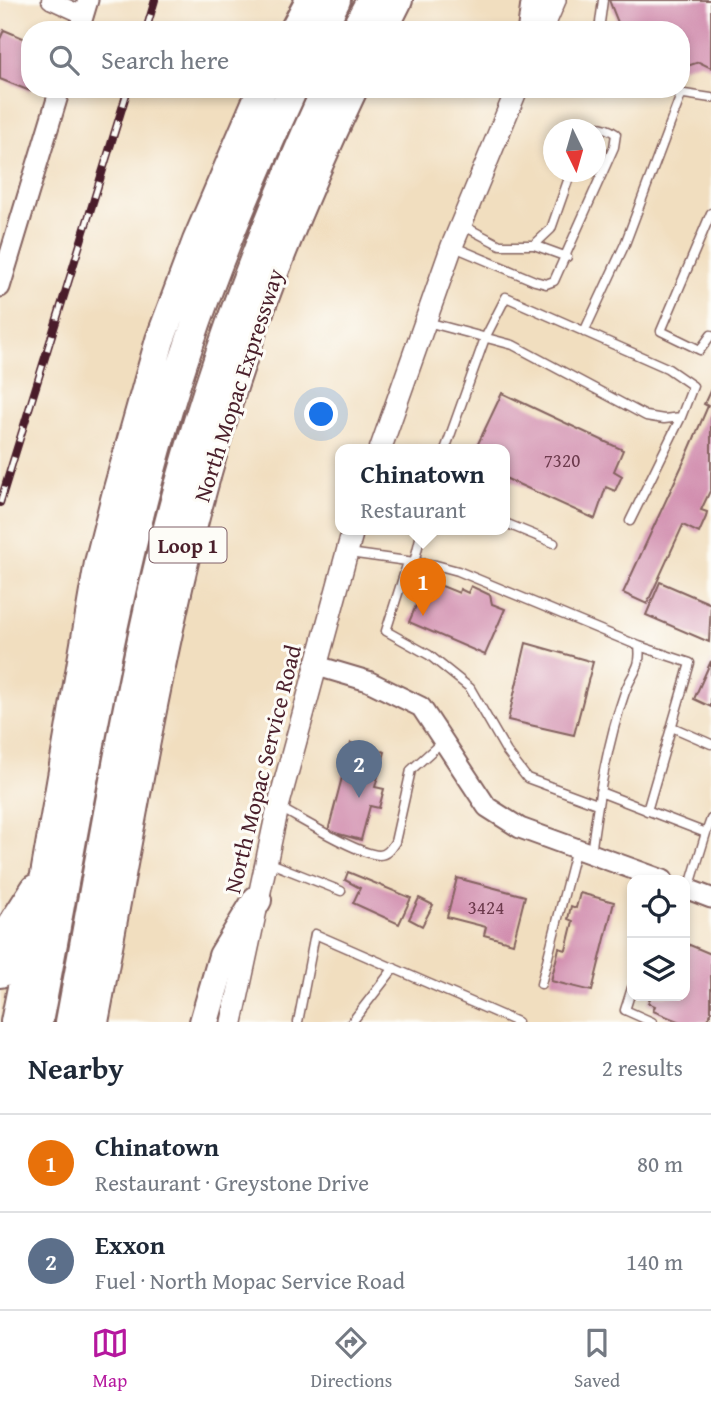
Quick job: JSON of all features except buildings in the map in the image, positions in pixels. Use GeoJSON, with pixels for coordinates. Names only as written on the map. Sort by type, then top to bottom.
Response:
{"type":"FeatureCollection","features":[{"type":"Feature","properties":{"kind":"highway"},"geometry":{"type":"LineString","coordinates":[[281,21],[289,0]]}},
{"type":"Feature","properties":{"kind":"highway"},"geometry":{"type":"LineString","coordinates":[[299,21],[310,0]]}},
{"type":"Feature","properties":{"kind":"highway"},"geometry":{"type":"LineString","coordinates":[[326,21],[336,0]]}},
{"type":"Feature","properties":{"kind":"highway"},"geometry":{"type":"LineString","coordinates":[[360,21],[371,0]]}},
{"type":"Feature","properties":{"kind":"highway"},"geometry":{"type":"LineString","coordinates":[[388,21],[398,0]]}},
{"type":"Feature","properties":{"kind":"highway"},"geometry":{"type":"LineString","coordinates":[[533,21],[536,0]]}},
{"type":"Feature","properties":{"kind":"highway"},"geometry":{"type":"LineString","coordinates":[[15,1022],[45,874],[99,563],[122,472],[165,328],[197,241],[256,98]]}},
{"type":"Feature","properties":{"kind":"highway"},"geometry":{"type":"LineString","coordinates":[[38,1022],[114,627],[158,447],[188,345],[221,257],[289,98]]}},
{"type":"Feature","properties":{"kind":"highway"},"geometry":{"type":"LineString","coordinates":[[70,1022],[144,633],[187,459],[218,357],[250,266],[322,98]]}},
{"type":"Feature","properties":{"kind":"highway","name":"North Mopac Expressway"},"geometry":{"type":"LineString","coordinates":[[94,1022],[167,641],[210,461],[238,369],[275,266],[313,174],[350,98]]}},
{"type":"Feature","properties":{"kind":"highway"},"geometry":{"type":"LineString","coordinates":[[0,972],[12,925],[45,874]]}},
{"type":"Feature","properties":{"kind":"highway"},"geometry":{"type":"LineString","coordinates":[[204,1022],[223,956],[257,900]]}},
{"type":"Feature","properties":{"kind":"main road"},"geometry":{"type":"LineString","coordinates":[[546,21],[555,0]]}},
{"type":"Feature","properties":{"kind":"main road"},"geometry":{"type":"LineString","coordinates":[[382,444],[452,246],[513,98]]}},
{"type":"Feature","properties":{"kind":"main road","name":"North Mopac Service Road"},"geometry":{"type":"LineString","coordinates":[[232,1022],[278,807],[314,665],[351,535]]}},
{"type":"Feature","properties":{"kind":"street"},"geometry":{"type":"LineString","coordinates":[[50,0],[83,15]]}},
{"type":"Feature","properties":{"kind":"street"},"geometry":{"type":"LineString","coordinates":[[0,287],[6,242],[57,98]]}},
{"type":"Feature","properties":{"kind":"street"},"geometry":{"type":"LineString","coordinates":[[314,665],[368,681],[421,707],[487,807],[520,828],[649,875]]}},
{"type":"Feature","properties":{"kind":"street"},"geometry":{"type":"LineString","coordinates":[[690,890],[711,898]]}},
{"type":"Feature","properties":{"kind":"lane"},"geometry":{"type":"LineString","coordinates":[[600,21],[603,0]]}},
{"type":"Feature","properties":{"kind":"lane"},"geometry":{"type":"LineString","coordinates":[[690,96],[711,99]]}},
{"type":"Feature","properties":{"kind":"lane"},"geometry":{"type":"LineString","coordinates":[[584,332],[625,244],[680,98]]}},
{"type":"Feature","properties":{"kind":"lane"},"geometry":{"type":"LineString","coordinates":[[606,128],[616,134],[606,166]]}},
{"type":"Feature","properties":{"kind":"lane"},"geometry":{"type":"LineString","coordinates":[[534,245],[551,229],[568,182]]}},
{"type":"Feature","properties":{"kind":"lane"},"geometry":{"type":"LineString","coordinates":[[452,246],[546,284],[554,281],[599,182]]}},
{"type":"Feature","properties":{"kind":"lane"},"geometry":{"type":"LineString","coordinates":[[711,214],[661,331],[700,349],[711,335]]}},
{"type":"Feature","properties":{"kind":"lane"},"geometry":{"type":"LineString","coordinates":[[461,224],[500,245],[534,245],[567,257]]}},
{"type":"Feature","properties":{"kind":"lane"},"geometry":{"type":"LineString","coordinates":[[447,444],[485,338],[506,297],[667,368],[693,386],[681,417],[630,521]]}},
{"type":"Feature","properties":{"kind":"lane"},"geometry":{"type":"LineString","coordinates":[[425,321],[513,345],[618,398],[646,416],[664,419],[681,417]]}},
{"type":"Feature","properties":{"kind":"lane"},"geometry":{"type":"LineString","coordinates":[[510,525],[554,543]]}},
{"type":"Feature","properties":{"kind":"lane"},"geometry":{"type":"LineString","coordinates":[[420,535],[386,631],[429,655],[470,688],[507,752],[527,778],[597,804]]}},
{"type":"Feature","properties":{"kind":"lane"},"geometry":{"type":"LineString","coordinates":[[346,553],[458,571],[639,646],[690,663],[646,811]]}},
{"type":"Feature","properties":{"kind":"lane"},"geometry":{"type":"LineString","coordinates":[[541,984],[584,851],[625,691],[641,662],[639,646]]}},
{"type":"Feature","properties":{"kind":"lane"},"geometry":{"type":"LineString","coordinates":[[672,727],[711,744]]}},
{"type":"Feature","properties":{"kind":"lane"},"geometry":{"type":"LineString","coordinates":[[278,807],[343,841],[379,855],[389,852],[395,842],[411,770],[443,741]]}},
{"type":"Feature","properties":{"kind":"lane"},"geometry":{"type":"LineString","coordinates":[[600,792],[706,833]]}},
{"type":"Feature","properties":{"kind":"lane"},"geometry":{"type":"LineString","coordinates":[[690,880],[711,819]]}},
{"type":"Feature","properties":{"kind":"lane"},"geometry":{"type":"LineString","coordinates":[[266,861],[341,891]]}},
{"type":"Feature","properties":{"kind":"lane"},"geometry":{"type":"LineString","coordinates":[[298,1022],[315,934],[516,1022]]}},
{"type":"Feature","properties":{"kind":"lane"},"geometry":{"type":"LineString","coordinates":[[352,1022],[394,968]]}},
{"type":"Feature","properties":{"kind":"lane"},"geometry":{"type":"LineString","coordinates":[[628,1001],[625,1010],[652,1022]]}},
{"type":"Feature","properties":{"kind":"railway"},"geometry":{"type":"LineString","coordinates":[[149,21],[155,0]]}},
{"type":"Feature","properties":{"kind":"railway"},"geometry":{"type":"LineString","coordinates":[[0,503],[125,98]]}},
{"type":"Feature","properties":{"kind":"place","name":"Chinatown"},"geometry":{"type":"Point","coordinates":[423,616]}},
{"type":"Feature","properties":{"kind":"place","name":"Exxon"},"geometry":{"type":"Point","coordinates":[359,798]}}]}
